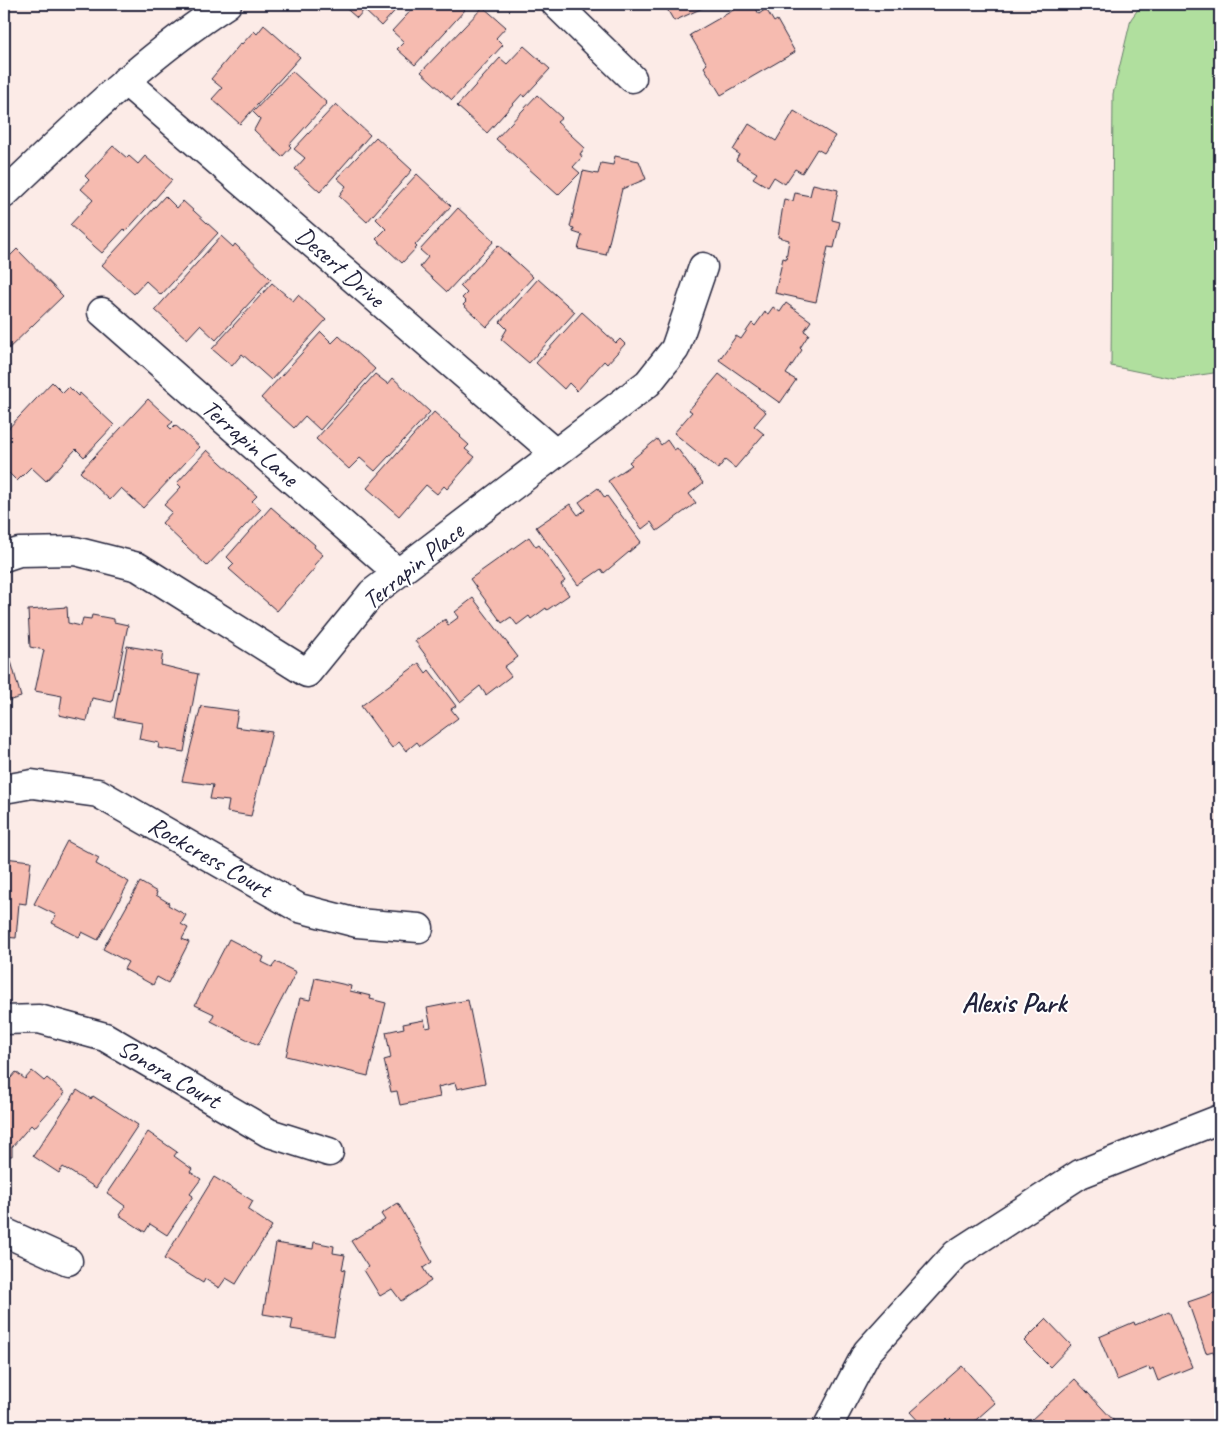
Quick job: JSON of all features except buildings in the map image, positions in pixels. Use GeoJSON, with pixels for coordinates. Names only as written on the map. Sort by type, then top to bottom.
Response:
{"type":"FeatureCollection","features":[{"type":"Feature","properties":{"kind":"street"},"geometry":{"type":"LineString","coordinates":[[4,194],[125,81],[186,30],[227,4]]}},
{"type":"Feature","properties":{"kind":"street"},"geometry":{"type":"LineString","coordinates":[[556,4],[632,78]]}},
{"type":"Feature","properties":{"kind":"street","name":"Desert Drive"},"geometry":{"type":"LineString","coordinates":[[125,81],[556,454]]}},
{"type":"Feature","properties":{"kind":"street","name":"Terrapin Place"},"geometry":{"type":"LineString","coordinates":[[4,557],[19,552],[75,552],[138,567],[307,673],[372,593],[648,383],[675,349],[703,267]]}},
{"type":"Feature","properties":{"kind":"street","name":"Terrapin Lane"},"geometry":{"type":"LineString","coordinates":[[102,312],[398,573]]}},
{"type":"Feature","properties":{"kind":"street","name":"Rockcress Court"},"geometry":{"type":"LineString","coordinates":[[4,789],[32,784],[98,793],[299,908],[357,923],[419,928]]}},
{"type":"Feature","properties":{"kind":"street","name":"Sonora Court"},"geometry":{"type":"LineString","coordinates":[[4,1020],[40,1019],[105,1037],[269,1133],[329,1152]]}},
{"type":"Feature","properties":{"kind":"street"},"geometry":{"type":"LineString","coordinates":[[828,1426],[867,1352],[956,1254],[1080,1174],[1220,1119]]}},
{"type":"Feature","properties":{"kind":"street"},"geometry":{"type":"LineString","coordinates":[[4,1232],[68,1261]]}},
{"type":"Feature","properties":{"kind":"green space"},"geometry":{"type":"Polygon","coordinates":[[[1142,4],[1220,4],[1220,372],[1174,379],[1111,366],[1113,94],[1131,19],[1142,4]]]}},
{"type":"Feature","properties":{"kind":"district","name":"Alexis Park"},"geometry":{"type":"Point","coordinates":[1014,1002]}}]}
